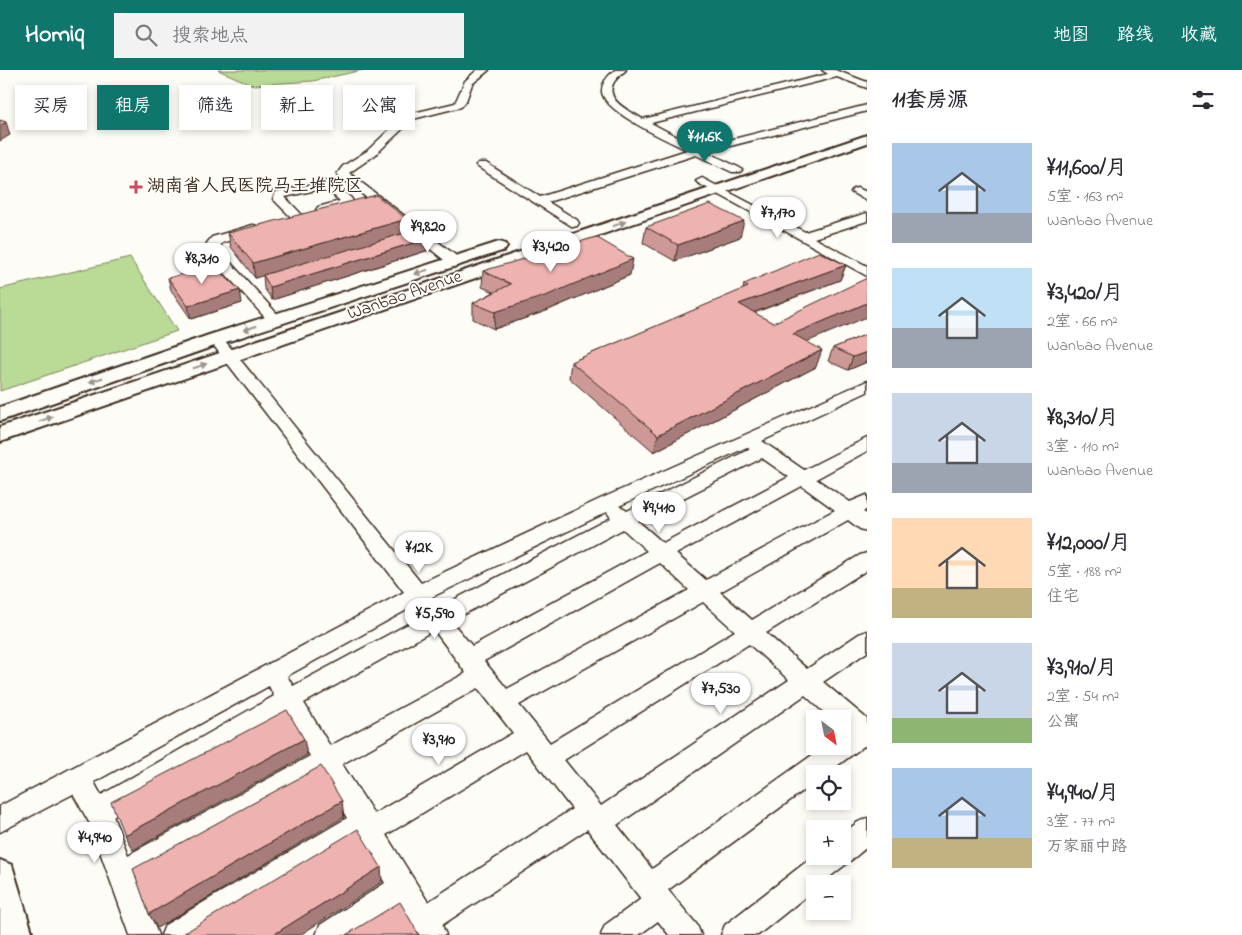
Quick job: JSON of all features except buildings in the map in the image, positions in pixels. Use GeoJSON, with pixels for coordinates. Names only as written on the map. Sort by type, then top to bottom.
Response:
{"type":"FeatureCollection","features":[{"type":"Feature","properties":{"kind":"main road","name":"Wanbao Avenue"},"geometry":{"type":"LineString","coordinates":[[0,435],[223,347],[275,320],[867,126]]}},
{"type":"Feature","properties":{"kind":"main road","name":"Wanbao Avenue"},"geometry":{"type":"LineString","coordinates":[[0,414],[223,347],[718,190],[867,139]]}},
{"type":"Feature","properties":{"kind":"main road"},"geometry":{"type":"LineString","coordinates":[[0,877],[15,935]]}},
{"type":"Feature","properties":{"kind":"street"},"geometry":{"type":"LineString","coordinates":[[454,262],[343,174],[347,168],[371,153],[409,118],[458,104],[462,101],[464,89],[474,76],[484,70]]}},
{"type":"Feature","properties":{"kind":"street"},"geometry":{"type":"LineString","coordinates":[[621,70],[612,76],[606,89],[609,100],[643,122],[736,170]]}},
{"type":"Feature","properties":{"kind":"street"},"geometry":{"type":"LineString","coordinates":[[827,70],[867,85]]}},
{"type":"Feature","properties":{"kind":"street"},"geometry":{"type":"LineString","coordinates":[[643,122],[838,74]]}},
{"type":"Feature","properties":{"kind":"street"},"geometry":{"type":"LineString","coordinates":[[538,200],[697,151],[867,108]]}},
{"type":"Feature","properties":{"kind":"street"},"geometry":{"type":"LineString","coordinates":[[482,165],[573,223]]}},
{"type":"Feature","properties":{"kind":"street"},"geometry":{"type":"LineString","coordinates":[[702,181],[867,272]]}},
{"type":"Feature","properties":{"kind":"street"},"geometry":{"type":"LineString","coordinates":[[275,320],[212,251],[212,246],[213,243],[223,237],[298,217]]}},
{"type":"Feature","properties":{"kind":"street"},"geometry":{"type":"LineString","coordinates":[[803,237],[867,217]]}},
{"type":"Feature","properties":{"kind":"street"},"geometry":{"type":"LineString","coordinates":[[402,241],[420,235]]}},
{"type":"Feature","properties":{"kind":"street"},"geometry":{"type":"LineString","coordinates":[[245,287],[263,281]]}},
{"type":"Feature","properties":{"kind":"street"},"geometry":{"type":"LineString","coordinates":[[223,347],[686,935]]}},
{"type":"Feature","properties":{"kind":"street"},"geometry":{"type":"LineString","coordinates":[[0,820],[418,594],[607,504],[755,444],[862,393]]}},
{"type":"Feature","properties":{"kind":"street"},"geometry":{"type":"LineString","coordinates":[[755,444],[867,524]]}},
{"type":"Feature","properties":{"kind":"street"},"geometry":{"type":"LineString","coordinates":[[97,811],[289,699],[624,519],[755,444]]}},
{"type":"Feature","properties":{"kind":"street"},"geometry":{"type":"LineString","coordinates":[[121,873],[326,760],[661,552],[867,444]]}},
{"type":"Feature","properties":{"kind":"street"},"geometry":{"type":"LineString","coordinates":[[504,702],[867,501]]}},
{"type":"Feature","properties":{"kind":"street"},"geometry":{"type":"LineString","coordinates":[[607,504],[866,733],[655,895],[615,935]]}},
{"type":"Feature","properties":{"kind":"street"},"geometry":{"type":"LineString","coordinates":[[547,758],[867,560]]}},
{"type":"Feature","properties":{"kind":"street"},"geometry":{"type":"LineString","coordinates":[[273,672],[428,928],[867,640]]}},
{"type":"Feature","properties":{"kind":"street"},"geometry":{"type":"LineString","coordinates":[[175,935],[529,736]]}},
{"type":"Feature","properties":{"kind":"street"},"geometry":{"type":"LineString","coordinates":[[78,778],[97,811],[144,935]]}},
{"type":"Feature","properties":{"kind":"street"},"geometry":{"type":"LineString","coordinates":[[851,843],[867,831]]}},
{"type":"Feature","properties":{"kind":"street"},"geometry":{"type":"LineString","coordinates":[[735,935],[824,865]]}},
{"type":"Feature","properties":{"kind":"street"},"geometry":{"type":"LineString","coordinates":[[330,935],[403,888]]}},
{"type":"Feature","properties":{"kind":"green space"},"geometry":{"type":"Polygon","coordinates":[[[218,70],[363,70],[313,81],[253,85],[218,70]]]}},
{"type":"Feature","properties":{"kind":"green space"},"geometry":{"type":"Polygon","coordinates":[[[130,258],[177,331],[0,391],[0,289],[130,258]]]}},
{"type":"Feature","properties":{"kind":"place","name":"湖南省人民医院马王堆院区"},"geometry":{"type":"Point","coordinates":[136,187]}}]}
